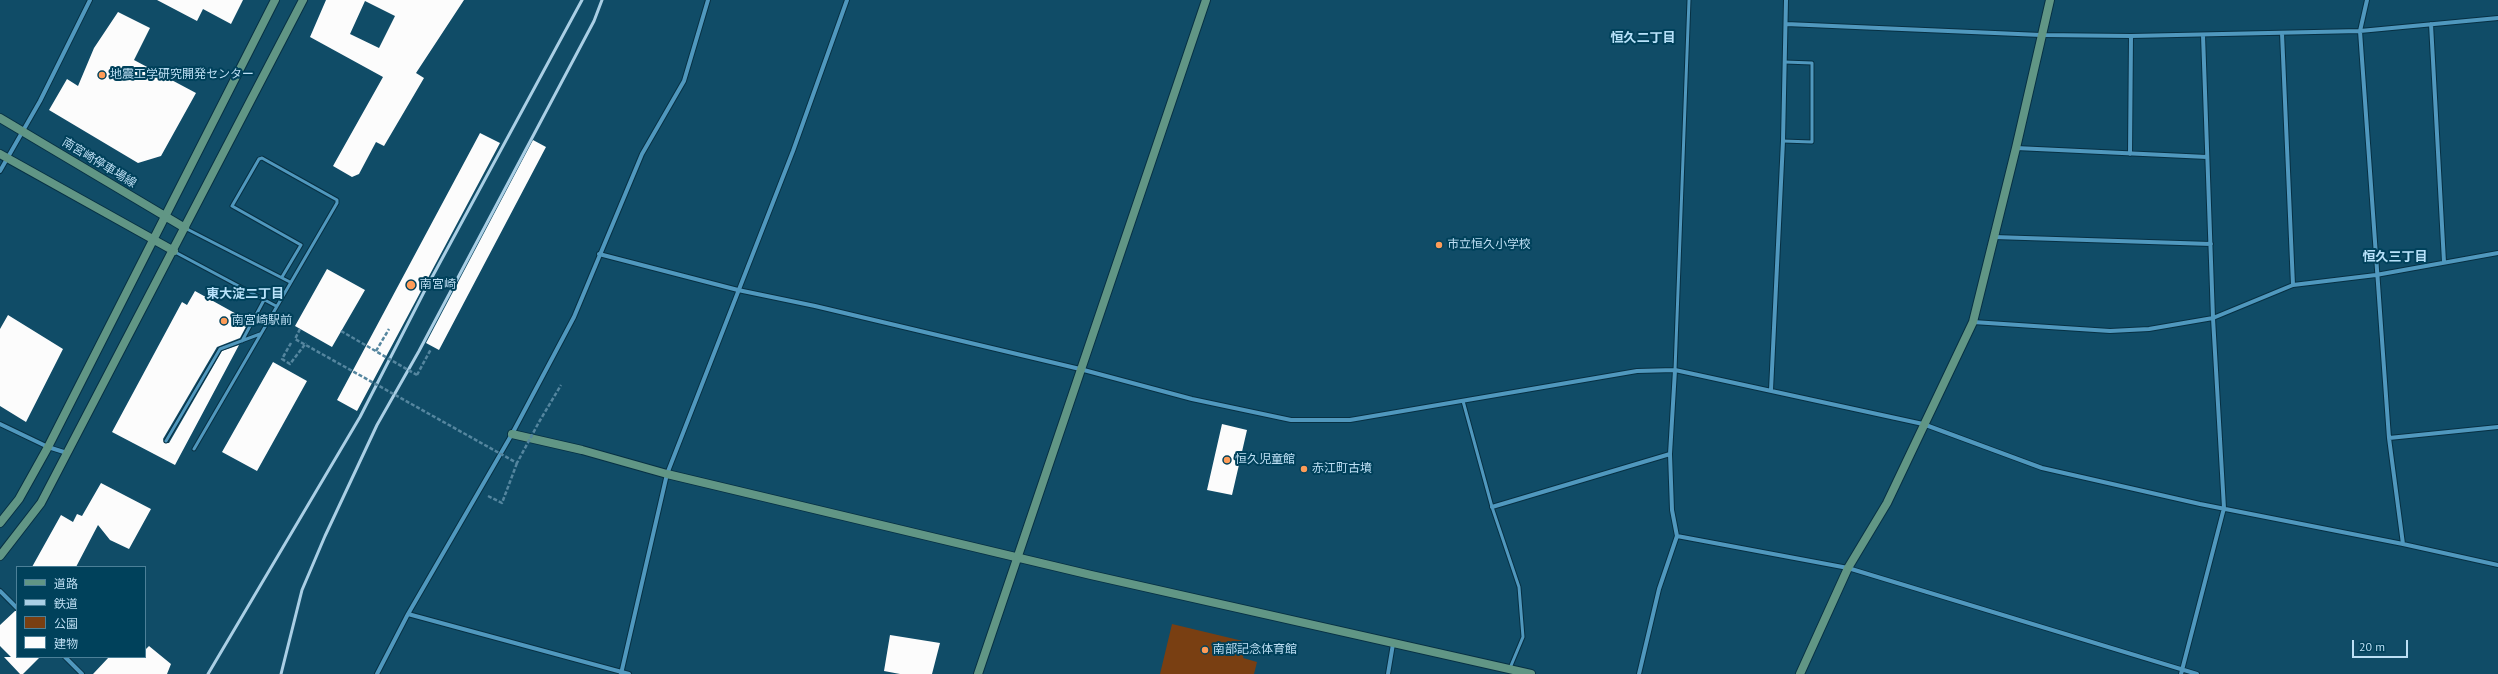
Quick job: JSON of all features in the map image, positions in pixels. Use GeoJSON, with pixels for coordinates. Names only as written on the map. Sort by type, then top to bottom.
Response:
{"type":"FeatureCollection","features":[{"type":"Feature","properties":{"kind":"street"},"geometry":{"type":"LineString","coordinates":[[0,171],[23,132],[90,0]]}},
{"type":"Feature","properties":{"kind":"street"},"geometry":{"type":"LineString","coordinates":[[0,522],[19,499],[48,447],[275,0]]}},
{"type":"Feature","properties":{"kind":"street"},"geometry":{"type":"LineString","coordinates":[[0,556],[41,503],[186,228],[303,0]]}},
{"type":"Feature","properties":{"kind":"street"},"geometry":{"type":"LineString","coordinates":[[376,674],[408,614],[512,434],[574,318],[599,254],[642,154],[684,81],[708,0]]}},
{"type":"Feature","properties":{"kind":"street"},"geometry":{"type":"LineString","coordinates":[[621,673],[667,474],[793,151],[847,0]]}},
{"type":"Feature","properties":{"kind":"street"},"geometry":{"type":"LineString","coordinates":[[978,674],[1019,557],[1080,369],[1176,94],[1206,0]]}},
{"type":"Feature","properties":{"kind":"street"},"geometry":{"type":"LineString","coordinates":[[1771,390],[1783,141],[1786,0]]}},
{"type":"Feature","properties":{"kind":"street"},"geometry":{"type":"LineString","coordinates":[[1800,674],[1848,568],[1887,502],[1973,322],[2016,148],[2050,0]]}},
{"type":"Feature","properties":{"kind":"street"},"geometry":{"type":"LineString","coordinates":[[2367,0],[2360,31],[2376,276],[2389,438],[2403,544]]}},
{"type":"Feature","properties":{"kind":"street"},"geometry":{"type":"LineString","coordinates":[[1786,24],[2041,35],[2131,36],[2360,31],[2498,18]]}},
{"type":"Feature","properties":{"kind":"street"},"geometry":{"type":"LineString","coordinates":[[2431,24],[2444,262]]}},
{"type":"Feature","properties":{"kind":"street"},"geometry":{"type":"LineString","coordinates":[[2282,33],[2293,285]]}},
{"type":"Feature","properties":{"kind":"street"},"geometry":{"type":"LineString","coordinates":[[2181,672],[2224,508],[2213,318],[2203,35]]}},
{"type":"Feature","properties":{"kind":"street"},"geometry":{"type":"LineString","coordinates":[[2130,154],[2131,36]]}},
{"type":"Feature","properties":{"kind":"street","name":"南宮崎停車場線"},"geometry":{"type":"LineString","coordinates":[[0,118],[186,228]]}},
{"type":"Feature","properties":{"kind":"street"},"geometry":{"type":"LineString","coordinates":[[2016,148],[2208,157]]}},
{"type":"Feature","properties":{"kind":"street"},"geometry":{"type":"LineString","coordinates":[[0,154],[174,251]]}},
{"type":"Feature","properties":{"kind":"street"},"geometry":{"type":"LineString","coordinates":[[1994,237],[2211,244]]}},
{"type":"Feature","properties":{"kind":"street"},"geometry":{"type":"LineString","coordinates":[[1973,322],[2110,331],[2149,329],[2213,318],[2293,285],[2376,276],[2498,253]]}},
{"type":"Feature","properties":{"kind":"street"},"geometry":{"type":"LineString","coordinates":[[599,254],[738,290],[816,306],[1080,369],[1192,399],[1291,420],[1350,420],[1463,401],[1480,396],[1637,371],[1675,370],[1923,424],[2042,468],[2224,508],[2403,544],[2498,565]]}},
{"type":"Feature","properties":{"kind":"street"},"geometry":{"type":"LineString","coordinates":[[1639,674],[1659,589],[1677,536],[1672,510],[1670,454],[1675,370]]}},
{"type":"Feature","properties":{"kind":"street"},"geometry":{"type":"LineString","coordinates":[[0,424],[48,447],[67,453]]}},
{"type":"Feature","properties":{"kind":"street"},"geometry":{"type":"LineString","coordinates":[[2389,438],[2498,427]]}},
{"type":"Feature","properties":{"kind":"street"},"geometry":{"type":"LineString","coordinates":[[512,434],[582,450],[667,474],[1019,557],[1393,644],[1531,674]]}},
{"type":"Feature","properties":{"kind":"street"},"geometry":{"type":"LineString","coordinates":[[1492,507],[1670,454]]}},
{"type":"Feature","properties":{"kind":"street"},"geometry":{"type":"LineString","coordinates":[[1677,536],[1848,568],[2181,672],[2197,674]]}},
{"type":"Feature","properties":{"kind":"street"},"geometry":{"type":"LineString","coordinates":[[0,591],[16,607]]}},
{"type":"Feature","properties":{"kind":"street"},"geometry":{"type":"LineString","coordinates":[[408,614],[629,674]]}},
{"type":"Feature","properties":{"kind":"street"},"geometry":{"type":"LineString","coordinates":[[1388,674],[1393,644]]}},
{"type":"Feature","properties":{"kind":"street"},"geometry":{"type":"LineString","coordinates":[[66,658],[82,674]]}},
{"type":"Feature","properties":{"kind":"lane"},"geometry":{"type":"LineString","coordinates":[[1675,370],[1689,0]]}},
{"type":"Feature","properties":{"kind":"lane"},"geometry":{"type":"LineString","coordinates":[[1783,141],[1812,142],[1812,63],[1785,62]]}},
{"type":"Feature","properties":{"kind":"lane"},"geometry":{"type":"LineString","coordinates":[[194,449],[337,203],[337,200],[262,158],[259,159],[232,206],[301,246],[282,277]]}},
{"type":"Feature","properties":{"kind":"lane"},"geometry":{"type":"LineString","coordinates":[[186,228],[290,282]]}},
{"type":"Feature","properties":{"kind":"lane"},"geometry":{"type":"LineString","coordinates":[[174,251],[276,306]]}},
{"type":"Feature","properties":{"kind":"lane"},"geometry":{"type":"LineString","coordinates":[[242,341],[264,300]]}},
{"type":"Feature","properties":{"kind":"lane"},"geometry":{"type":"LineString","coordinates":[[166,442],[220,349],[260,334]]}},
{"type":"Feature","properties":{"kind":"lane"},"geometry":{"type":"LineString","coordinates":[[1463,401],[1492,507],[1519,587],[1522,637],[1509,669]]}},
{"type":"Feature","properties":{"kind":"path"},"geometry":{"type":"LineString","coordinates":[[300,329],[296,339],[517,463]]}},
{"type":"Feature","properties":{"kind":"path"},"geometry":{"type":"LineString","coordinates":[[376,351],[389,329]]}},
{"type":"Feature","properties":{"kind":"path"},"geometry":{"type":"LineString","coordinates":[[341,331],[417,375],[431,349]]}},
{"type":"Feature","properties":{"kind":"path"},"geometry":{"type":"LineString","coordinates":[[291,343],[282,359],[290,364],[306,344]]}},
{"type":"Feature","properties":{"kind":"path"},"geometry":{"type":"LineString","coordinates":[[502,503],[517,463],[561,385]]}},
{"type":"Feature","properties":{"kind":"green space","name":"南部記念体育館"},"geometry":{"type":"Polygon","coordinates":[[[1172,624],[1247,642],[1243,658],[1257,662],[1254,674],[1160,674],[1172,624]]]}},
{"type":"Feature","properties":{"kind":"building"},"geometry":{"type":"Polygon","coordinates":[[[157,0],[243,0],[231,24],[203,9],[197,21],[157,0]]]}},
{"type":"Feature","properties":{"kind":"building"},"geometry":{"type":"Polygon","coordinates":[[[326,0],[464,0],[416,73],[424,78],[384,146],[376,142],[359,174],[352,177],[333,166],[383,77],[310,37],[326,0]],[[365,1],[350,34],[379,48],[395,16],[365,1]]]}},
{"type":"Feature","properties":{"kind":"building"},"geometry":{"type":"Polygon","coordinates":[[[118,12],[150,28],[134,60],[196,93],[161,156],[138,163],[49,110],[67,79],[78,86],[94,48],[118,12]]]}},
{"type":"Feature","properties":{"kind":"building"},"geometry":{"type":"Polygon","coordinates":[[[480,133],[500,143],[357,411],[337,400],[480,133]]]}},
{"type":"Feature","properties":{"kind":"building"},"geometry":{"type":"Polygon","coordinates":[[[533,140],[546,147],[439,350],[426,343],[533,140]]]}},
{"type":"Feature","properties":{"kind":"building"},"geometry":{"type":"Polygon","coordinates":[[[327,269],[365,290],[332,347],[295,326],[327,269]]]}},
{"type":"Feature","properties":{"kind":"building"},"geometry":{"type":"Polygon","coordinates":[[[195,291],[249,321],[240,338],[217,347],[163,439],[164,443],[169,443],[222,351],[239,345],[175,465],[112,432],[182,302],[187,305],[195,291]]]}},
{"type":"Feature","properties":{"kind":"building"},"geometry":{"type":"Polygon","coordinates":[[[8,315],[63,349],[26,422],[0,406],[0,329],[8,315]]]}},
{"type":"Feature","properties":{"kind":"building"},"geometry":{"type":"Polygon","coordinates":[[[273,362],[307,381],[257,471],[222,452],[273,362]]]}},
{"type":"Feature","properties":{"kind":"building","name":"恒久児童館"},"geometry":{"type":"Polygon","coordinates":[[[1222,424],[1247,430],[1232,495],[1207,490],[1222,424]]]}},
{"type":"Feature","properties":{"kind":"building"},"geometry":{"type":"Polygon","coordinates":[[[101,483],[151,509],[129,549],[110,540],[98,525],[77,566],[33,566],[61,515],[73,522],[77,514],[82,516],[101,483]]]}},
{"type":"Feature","properties":{"kind":"building"},"geometry":{"type":"Polygon","coordinates":[[[16,611],[16,658],[39,658],[23,674],[20,674],[4,657],[11,657],[0,646],[0,625],[16,611]]]}},
{"type":"Feature","properties":{"kind":"building"},"geometry":{"type":"Polygon","coordinates":[[[890,635],[940,643],[932,674],[900,674],[884,671],[890,635]]]}},
{"type":"Feature","properties":{"kind":"building"},"geometry":{"type":"Polygon","coordinates":[[[149,646],[171,664],[167,674],[93,674],[108,658],[146,658],[146,649],[149,646]]]}},
{"type":"Feature","properties":{"kind":"railway"},"geometry":{"type":"LineString","coordinates":[[208,674],[360,417],[424,292],[582,0]]}},
{"type":"Feature","properties":{"kind":"railway"},"geometry":{"type":"LineString","coordinates":[[281,674],[302,590],[325,536],[377,425],[419,351],[594,21],[602,0]]}},
{"type":"Feature","properties":{"kind":"place","name":"地震工学研究開発センター"},"geometry":{"type":"Point","coordinates":[102,75]}},
{"type":"Feature","properties":{"kind":"place","name":"市立恒久小学校"},"geometry":{"type":"Point","coordinates":[1439,245]}},
{"type":"Feature","properties":{"kind":"place","name":"南宮崎"},"geometry":{"type":"Point","coordinates":[411,285]}},
{"type":"Feature","properties":{"kind":"place","name":"南宮崎駅前"},"geometry":{"type":"Point","coordinates":[224,321]}},
{"type":"Feature","properties":{"kind":"place","name":"恒久児童館"},"geometry":{"type":"Point","coordinates":[1227,460]}},
{"type":"Feature","properties":{"kind":"place","name":"赤江町古墳"},"geometry":{"type":"Point","coordinates":[1304,469]}},
{"type":"Feature","properties":{"kind":"place","name":"南部記念体育館"},"geometry":{"type":"Point","coordinates":[1205,650]}},
{"type":"Feature","properties":{"kind":"district","name":"恒久二丁目"},"geometry":{"type":"Point","coordinates":[1643,38]}},
{"type":"Feature","properties":{"kind":"district","name":"恒久三丁目"},"geometry":{"type":"Point","coordinates":[2395,257]}},
{"type":"Feature","properties":{"kind":"district","name":"東大淀二丁目"},"geometry":{"type":"Point","coordinates":[245,294]}}]}
